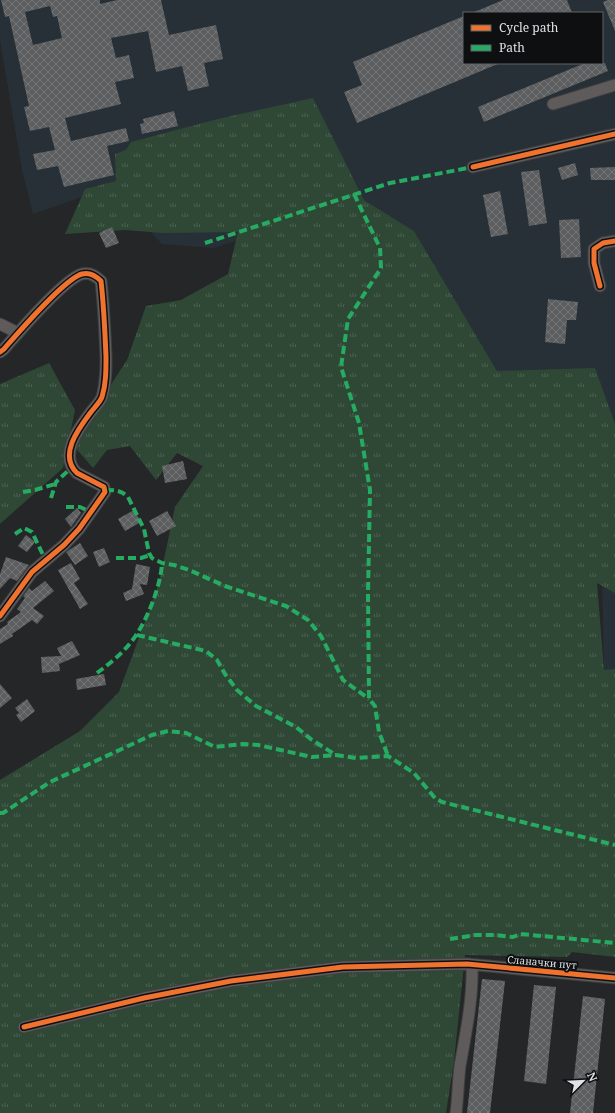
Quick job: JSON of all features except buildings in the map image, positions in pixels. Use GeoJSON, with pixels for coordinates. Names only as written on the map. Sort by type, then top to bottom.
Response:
{"type":"FeatureCollection","features":[{"type":"Feature","properties":{"kind":"street"},"geometry":{"type":"LineString","coordinates":[[553,104],[615,85]]}},
{"type":"Feature","properties":{"kind":"street"},"geometry":{"type":"LineString","coordinates":[[473,167],[615,134]]}},
{"type":"Feature","properties":{"kind":"street"},"geometry":{"type":"LineString","coordinates":[[600,286],[594,263],[594,249],[603,243],[615,242]]}},
{"type":"Feature","properties":{"kind":"street"},"geometry":{"type":"LineString","coordinates":[[0,352],[64,286],[75,278],[86,273],[95,275],[101,281],[105,324],[105,383],[101,398],[74,438],[69,455],[70,464],[73,470],[104,487],[105,492],[79,530],[32,572],[0,616]]}},
{"type":"Feature","properties":{"kind":"street"},"geometry":{"type":"LineString","coordinates":[[0,324],[18,333]]}},
{"type":"Feature","properties":{"kind":"street"},"geometry":{"type":"LineString","coordinates":[[456,1113],[460,1068],[469,1014],[473,975],[470,964]]}},
{"type":"Feature","properties":{"kind":"street","name":"Сланачки пут"},"geometry":{"type":"LineString","coordinates":[[24,1027],[144,998],[231,981],[343,967],[470,964],[615,978]]}},
{"type":"Feature","properties":{"kind":"shaded area"},"geometry":{"type":"Polygon","coordinates":[[[0,0],[615,0],[615,671],[604,671],[601,527],[497,371],[414,231],[364,200],[214,248],[162,244],[108,188],[33,214],[22,170],[0,41],[0,0]]]}},
{"type":"Feature","properties":{"kind":"green space"},"geometry":{"type":"Polygon","coordinates":[[[313,98],[364,200],[414,231],[497,371],[595,368],[615,424],[615,593],[597,583],[604,670],[615,669],[615,957],[572,952],[567,957],[465,955],[454,1061],[446,1113],[0,1113],[0,780],[80,731],[119,692],[159,583],[175,507],[203,466],[177,453],[156,480],[130,446],[107,450],[93,468],[72,444],[127,360],[146,306],[181,300],[228,274],[238,232],[163,233],[125,230],[65,234],[85,189],[116,181],[115,154],[126,150],[131,142],[218,119],[313,98]]]}},
{"type":"Feature","properties":{"kind":"green space"},"geometry":{"type":"Polygon","coordinates":[[[49,363],[75,410],[63,468],[0,524],[0,384],[49,363]]]}},
{"type":"Feature","properties":{"kind":"marked path"},"geometry":{"type":"LineString","coordinates":[[205,243],[390,183],[473,167]]}},
{"type":"Feature","properties":{"kind":"marked path"},"geometry":{"type":"LineString","coordinates":[[354,194],[380,248],[381,268],[348,319],[341,367],[359,423],[370,490],[368,594],[369,699],[375,706],[379,732],[388,756]]}},
{"type":"Feature","properties":{"kind":"marked path"},"geometry":{"type":"LineString","coordinates":[[51,498],[56,482],[71,468]]}},
{"type":"Feature","properties":{"kind":"marked path"},"geometry":{"type":"LineString","coordinates":[[23,492],[55,484]]}},
{"type":"Feature","properties":{"kind":"marked path"},"geometry":{"type":"LineString","coordinates":[[106,490],[115,490],[128,497],[144,529],[149,553],[152,558],[162,563],[189,570],[225,586],[286,606],[308,620],[321,636],[343,680],[369,699]]}},
{"type":"Feature","properties":{"kind":"marked path"},"geometry":{"type":"LineString","coordinates":[[66,507],[80,507],[91,512]]}},
{"type":"Feature","properties":{"kind":"marked path"},"geometry":{"type":"LineString","coordinates":[[15,534],[24,528],[32,532],[45,559]]}},
{"type":"Feature","properties":{"kind":"marked path"},"geometry":{"type":"LineString","coordinates":[[116,558],[141,558],[150,555]]}},
{"type":"Feature","properties":{"kind":"marked path"},"geometry":{"type":"LineString","coordinates":[[97,673],[124,651],[137,634],[156,593],[162,563]]}},
{"type":"Feature","properties":{"kind":"marked path"},"geometry":{"type":"LineString","coordinates":[[137,635],[206,651],[217,660],[237,690],[256,706],[296,727],[312,740],[336,755],[356,758],[388,756],[414,773],[435,798],[442,802],[615,845]]}},
{"type":"Feature","properties":{"kind":"marked path"},"geometry":{"type":"LineString","coordinates":[[0,813],[3,813],[50,782],[152,735],[168,731],[186,733],[215,747],[243,744],[258,745],[312,757],[336,755]]}},
{"type":"Feature","properties":{"kind":"marked path"},"geometry":{"type":"LineString","coordinates":[[450,939],[476,935],[513,937],[521,934],[615,943]]}},
{"type":"Feature","properties":{"kind":"cycle path"},"geometry":{"type":"LineString","coordinates":[[473,167],[615,134]]}},
{"type":"Feature","properties":{"kind":"cycle path"},"geometry":{"type":"LineString","coordinates":[[600,286],[594,263],[594,249],[603,243],[615,241]]}},
{"type":"Feature","properties":{"kind":"cycle path"},"geometry":{"type":"LineString","coordinates":[[0,352],[53,296],[74,278],[82,274],[90,274],[101,281],[106,357],[104,387],[100,401],[86,418],[72,442],[69,458],[77,473],[104,487],[105,492],[79,529],[64,545],[32,572],[0,616]]}},
{"type":"Feature","properties":{"kind":"cycle path"},"geometry":{"type":"LineString","coordinates":[[24,1027],[144,998],[231,981],[343,967],[467,964],[615,978]]}}]}
